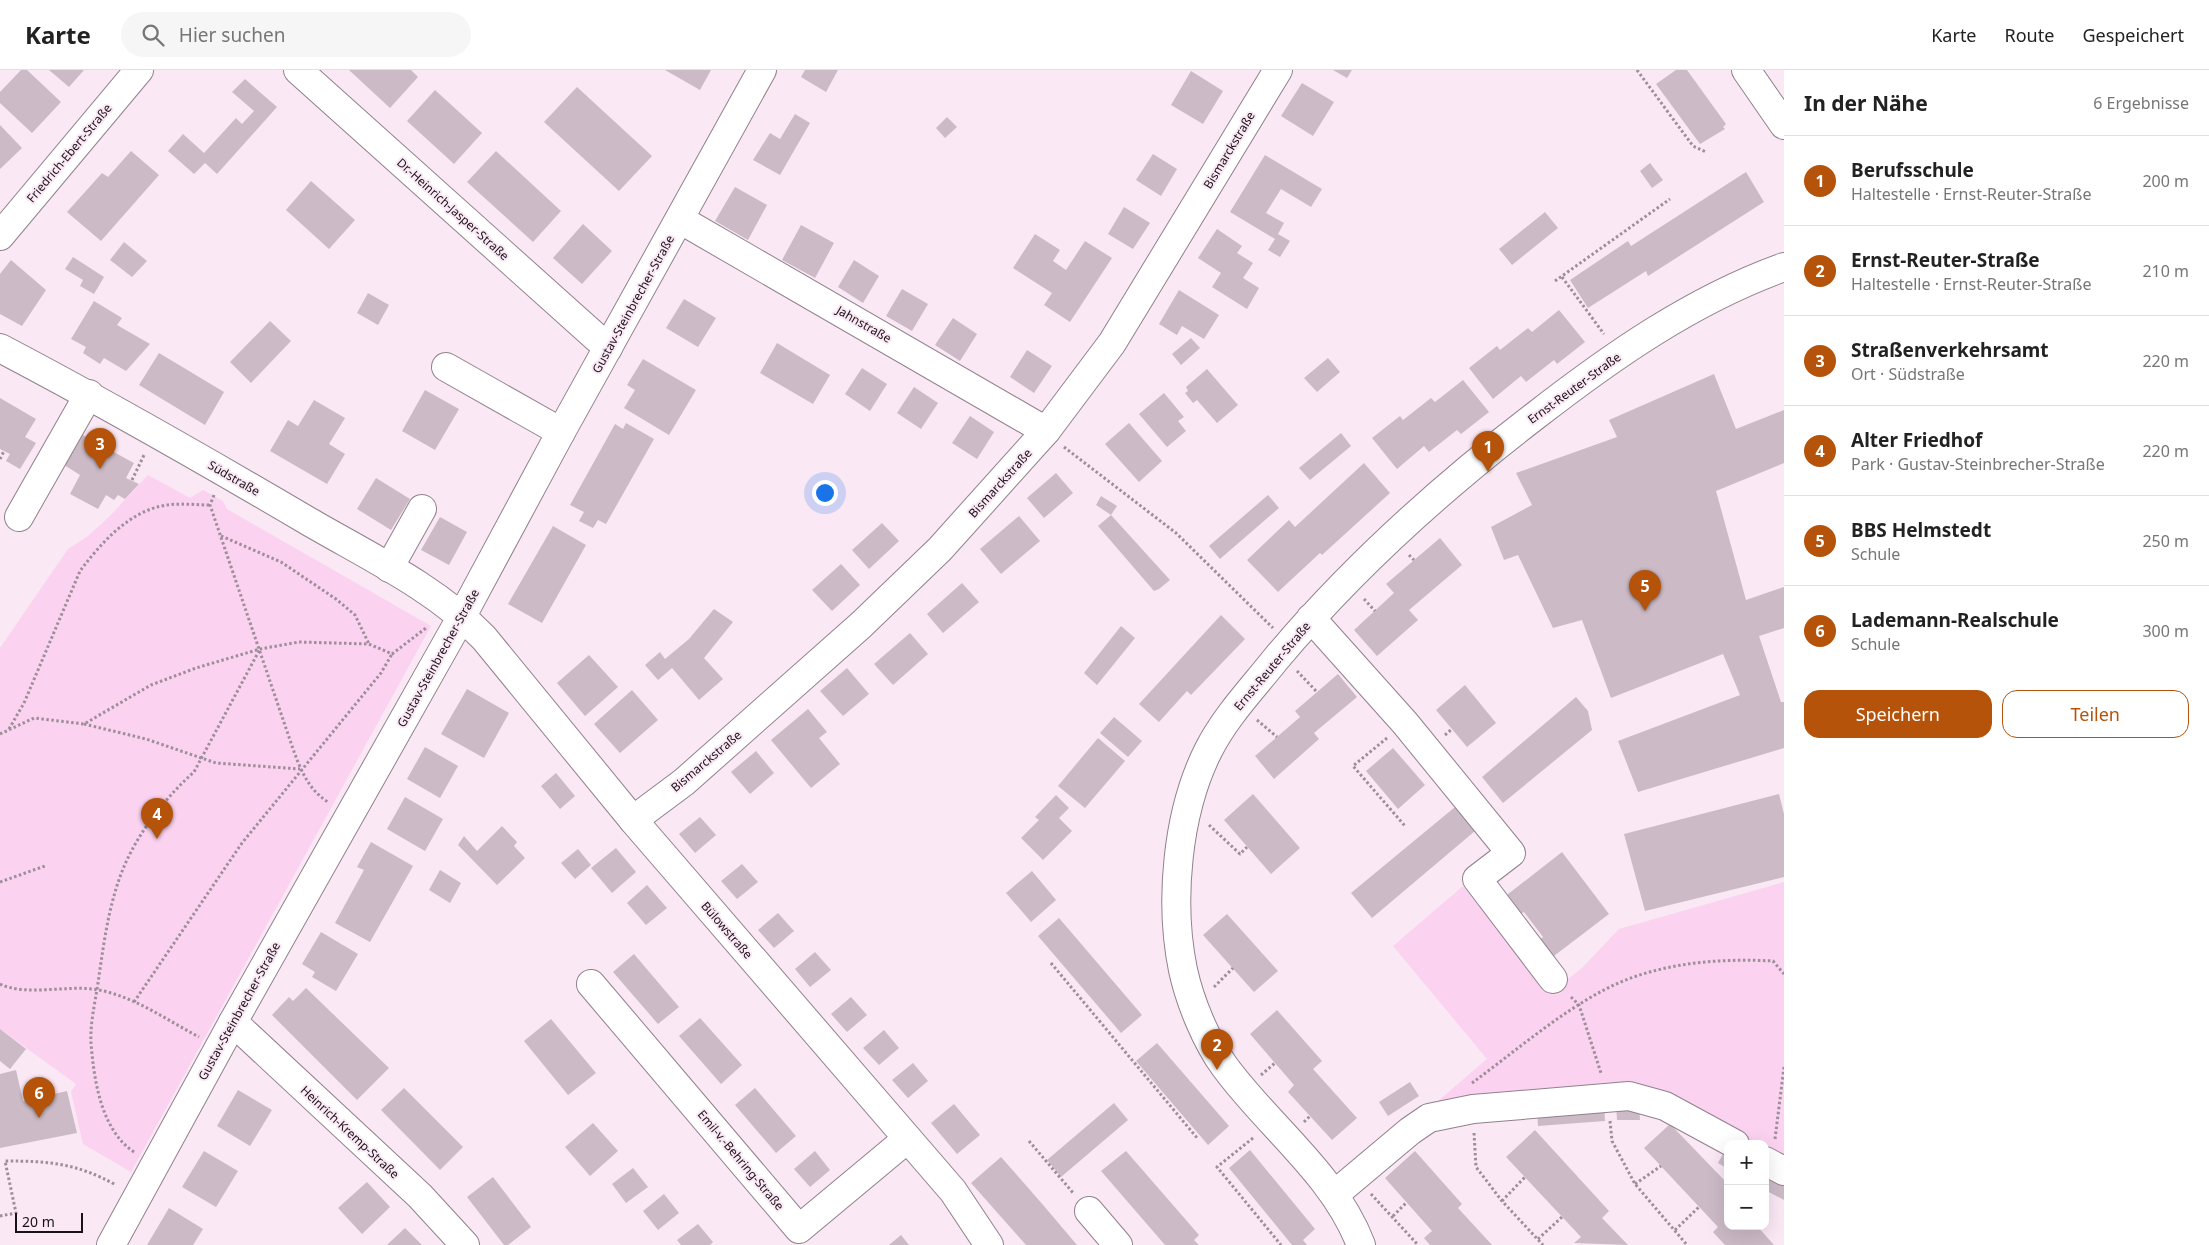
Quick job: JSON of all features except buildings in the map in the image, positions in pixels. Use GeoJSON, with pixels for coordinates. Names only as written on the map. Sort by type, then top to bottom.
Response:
{"type":"FeatureCollection","features":[{"type":"Feature","properties":{"kind":"street","name":"Friedrich-Ebert-Straße"},"geometry":{"type":"LineString","coordinates":[[0,236],[139,70]]}},
{"type":"Feature","properties":{"kind":"street","name":"Dr.-Heinrich-Jasper-Straße"},"geometry":{"type":"LineString","coordinates":[[298,70],[608,348]]}},
{"type":"Feature","properties":{"kind":"street","name":"Gustav-Steinbrecher-Straße"},"geometry":{"type":"LineString","coordinates":[[111,1245],[233,1022],[462,616],[561,432],[681,220],[762,70]]}},
{"type":"Feature","properties":{"kind":"street","name":"Bismarckstraße"},"geometry":{"type":"LineString","coordinates":[[633,820],[684,782],[861,625],[940,549],[1046,431],[1112,343],[1278,70]]}},
{"type":"Feature","properties":{"kind":"street"},"geometry":{"type":"LineString","coordinates":[[1746,70],[1784,125]]}},
{"type":"Feature","properties":{"kind":"street","name":"Jahnstraße"},"geometry":{"type":"LineString","coordinates":[[681,220],[1046,431]]}},
{"type":"Feature","properties":{"kind":"street","name":"Ernst-Reuter-Straße"},"geometry":{"type":"LineString","coordinates":[[1742,282],[1784,249]]}},
{"type":"Feature","properties":{"kind":"street","name":"Ernst-Reuter-Straße"},"geometry":{"type":"LineString","coordinates":[[1361,1245],[1345,1186],[1273,1122],[1223,1064],[1204,1028],[1186,982],[1178,938],[1175,891],[1189,806],[1208,751],[1220,731],[1311,618],[1346,581],[1472,466],[1562,395],[1620,354],[1685,312],[1742,282],[1784,267]]}},
{"type":"Feature","properties":{"kind":"street","name":"Südstraße"},"geometry":{"type":"LineString","coordinates":[[0,348],[88,394],[223,471],[389,568],[462,616]]}},
{"type":"Feature","properties":{"kind":"street"},"geometry":{"type":"LineString","coordinates":[[446,367],[561,432]]}},
{"type":"Feature","properties":{"kind":"street"},"geometry":{"type":"LineString","coordinates":[[19,517],[88,394]]}},
{"type":"Feature","properties":{"kind":"street"},"geometry":{"type":"LineString","coordinates":[[389,568],[422,509]]}},
{"type":"Feature","properties":{"kind":"street","name":"Bülowstraße"},"geometry":{"type":"LineString","coordinates":[[462,616],[484,638],[633,820],[953,1191],[990,1245]]}},
{"type":"Feature","properties":{"kind":"street","name":"Ernst-Reuter-Straße"},"geometry":{"type":"LineString","coordinates":[[1311,618],[1405,723],[1511,853],[1477,880],[1553,979]]}},
{"type":"Feature","properties":{"kind":"street","name":"Emil-v.-Behring-Straße"},"geometry":{"type":"LineString","coordinates":[[591,984],[799,1229],[907,1139]]}},
{"type":"Feature","properties":{"kind":"street","name":"Heinrich-Kremp-Straße"},"geometry":{"type":"LineString","coordinates":[[233,1022],[420,1196],[465,1245]]}},
{"type":"Feature","properties":{"kind":"street"},"geometry":{"type":"LineString","coordinates":[[1345,1186],[1410,1130],[1429,1118],[1469,1099],[1629,1096],[1665,1106],[1728,1140]]}},
{"type":"Feature","properties":{"kind":"street"},"geometry":{"type":"LineString","coordinates":[[1089,1211],[1118,1245]]}},
{"type":"Feature","properties":{"kind":"path"},"geometry":{"type":"LineString","coordinates":[[1637,70],[1693,146],[1706,152]]}},
{"type":"Feature","properties":{"kind":"path"},"geometry":{"type":"LineString","coordinates":[[1555,281],[1670,199]]}},
{"type":"Feature","properties":{"kind":"path"},"geometry":{"type":"LineString","coordinates":[[1562,276],[1592,320],[1620,354]]}},
{"type":"Feature","properties":{"kind":"path"},"geometry":{"type":"LineString","coordinates":[[1046,431],[1068,451],[1176,533],[1289,644]]}},
{"type":"Feature","properties":{"kind":"path"},"geometry":{"type":"LineString","coordinates":[[0,459],[4,451]]}},
{"type":"Feature","properties":{"kind":"path"},"geometry":{"type":"LineString","coordinates":[[223,471],[210,505],[300,769],[315,793],[349,815]]}},
{"type":"Feature","properties":{"kind":"path"},"geometry":{"type":"LineString","coordinates":[[9,729],[24,703],[80,571],[90,558],[112,534],[142,512],[167,505],[210,505]]}},
{"type":"Feature","properties":{"kind":"path"},"geometry":{"type":"LineString","coordinates":[[221,536],[281,562],[336,599],[355,616],[369,644]]}},
{"type":"Feature","properties":{"kind":"path"},"geometry":{"type":"LineString","coordinates":[[134,1002],[170,946],[242,843],[300,769],[381,673],[392,654],[425,628],[462,616]]}},
{"type":"Feature","properties":{"kind":"path"},"geometry":{"type":"LineString","coordinates":[[84,724],[151,685],[196,668],[260,649],[299,642],[369,644],[392,654]]}},
{"type":"Feature","properties":{"kind":"path"},"geometry":{"type":"LineString","coordinates":[[129,1149],[114,1133],[108,1119],[95,1073],[91,1042],[97,990],[113,898],[127,861],[146,827],[182,782],[194,772],[260,649]]}},
{"type":"Feature","properties":{"kind":"path"},"geometry":{"type":"LineString","coordinates":[[0,734],[34,718],[84,724],[146,739],[202,758],[232,765],[300,769]]}},
{"type":"Feature","properties":{"kind":"path"},"geometry":{"type":"LineString","coordinates":[[1405,723],[1353,766],[1405,826]]}},
{"type":"Feature","properties":{"kind":"path"},"geometry":{"type":"LineString","coordinates":[[1378,794],[1382,790]]}},
{"type":"Feature","properties":{"kind":"path"},"geometry":{"type":"LineString","coordinates":[[1189,806],[1240,854],[1247,847]]}},
{"type":"Feature","properties":{"kind":"path"},"geometry":{"type":"LineString","coordinates":[[0,882],[45,866]]}},
{"type":"Feature","properties":{"kind":"path"},"geometry":{"type":"LineString","coordinates":[[1543,1245],[1502,1201],[1476,1166],[1469,1099],[1579,1005],[1604,990],[1654,971],[1707,961],[1741,959],[1773,961],[1784,974]]}},
{"type":"Feature","properties":{"kind":"path"},"geometry":{"type":"LineString","coordinates":[[1051,963],[1198,1139]]}},
{"type":"Feature","properties":{"kind":"path"},"geometry":{"type":"LineString","coordinates":[[1553,979],[1579,1005],[1609,1097],[1612,1141],[1636,1184],[1687,1245]]}},
{"type":"Feature","properties":{"kind":"path"},"geometry":{"type":"LineString","coordinates":[[0,984],[34,989],[97,990],[134,1002],[219,1048]]}},
{"type":"Feature","properties":{"kind":"path"},"geometry":{"type":"LineString","coordinates":[[1774,1165],[1784,1067]]}},
{"type":"Feature","properties":{"kind":"path"},"geometry":{"type":"LineString","coordinates":[[1273,1122],[1217,1167],[1281,1245]]}},
{"type":"Feature","properties":{"kind":"path"},"geometry":{"type":"LineString","coordinates":[[1030,1141],[1089,1211]]}},
{"type":"Feature","properties":{"kind":"path"},"geometry":{"type":"LineString","coordinates":[[0,1216],[16,1213],[5,1161]]}},
{"type":"Feature","properties":{"kind":"path"},"geometry":{"type":"LineString","coordinates":[[0,1162],[51,1161],[75,1167],[98,1175],[138,1198]]}},
{"type":"Feature","properties":{"kind":"path"},"geometry":{"type":"LineString","coordinates":[[1636,1184],[1661,1166]]}},
{"type":"Feature","properties":{"kind":"path"},"geometry":{"type":"LineString","coordinates":[[1502,1201],[1525,1177]]}},
{"type":"Feature","properties":{"kind":"path"},"geometry":{"type":"LineString","coordinates":[[1345,1186],[1392,1216],[1418,1245]]}},
{"type":"Feature","properties":{"kind":"path"},"geometry":{"type":"LineString","coordinates":[[1392,1216],[1406,1203]]}},
{"type":"Feature","properties":{"kind":"path"},"geometry":{"type":"LineString","coordinates":[[1675,1230],[1700,1207]]}},
{"type":"Feature","properties":{"kind":"path"},"geometry":{"type":"LineString","coordinates":[[1538,1240],[1562,1217]]}},
{"type":"Feature","properties":{"kind":"shaded area"},"geometry":{"type":"Polygon","coordinates":[[[148,475],[190,498],[203,490],[223,501],[227,509],[431,626],[131,1172],[83,1144],[71,1092],[76,1084],[0,1029],[0,648],[68,549],[88,536],[110,516],[148,475]]]}},
{"type":"Feature","properties":{"kind":"shaded area"},"geometry":{"type":"Polygon","coordinates":[[[1784,882],[1784,1163],[1769,1156],[1769,1140],[1738,1140],[1660,1100],[1431,1107],[1487,1059],[1393,946],[1463,886],[1549,994],[1582,968],[1619,929],[1784,882]]]}},
{"type":"Feature","properties":{"kind":"place","name":"Straßenverkehrsamt"},"geometry":{"type":"Point","coordinates":[100,469]}},
{"type":"Feature","properties":{"kind":"place","name":"Berufsschule"},"geometry":{"type":"Point","coordinates":[1488,472]}},
{"type":"Feature","properties":{"kind":"place","name":"BBS Helmstedt"},"geometry":{"type":"Point","coordinates":[1645,611]}},
{"type":"Feature","properties":{"kind":"place","name":"Alter Friedhof"},"geometry":{"type":"Point","coordinates":[157,839]}},
{"type":"Feature","properties":{"kind":"place","name":"Ernst-Reuter-Straße"},"geometry":{"type":"Point","coordinates":[1217,1070]}},
{"type":"Feature","properties":{"kind":"place","name":"Lademann-Realschule"},"geometry":{"type":"Point","coordinates":[39,1118]}}]}
